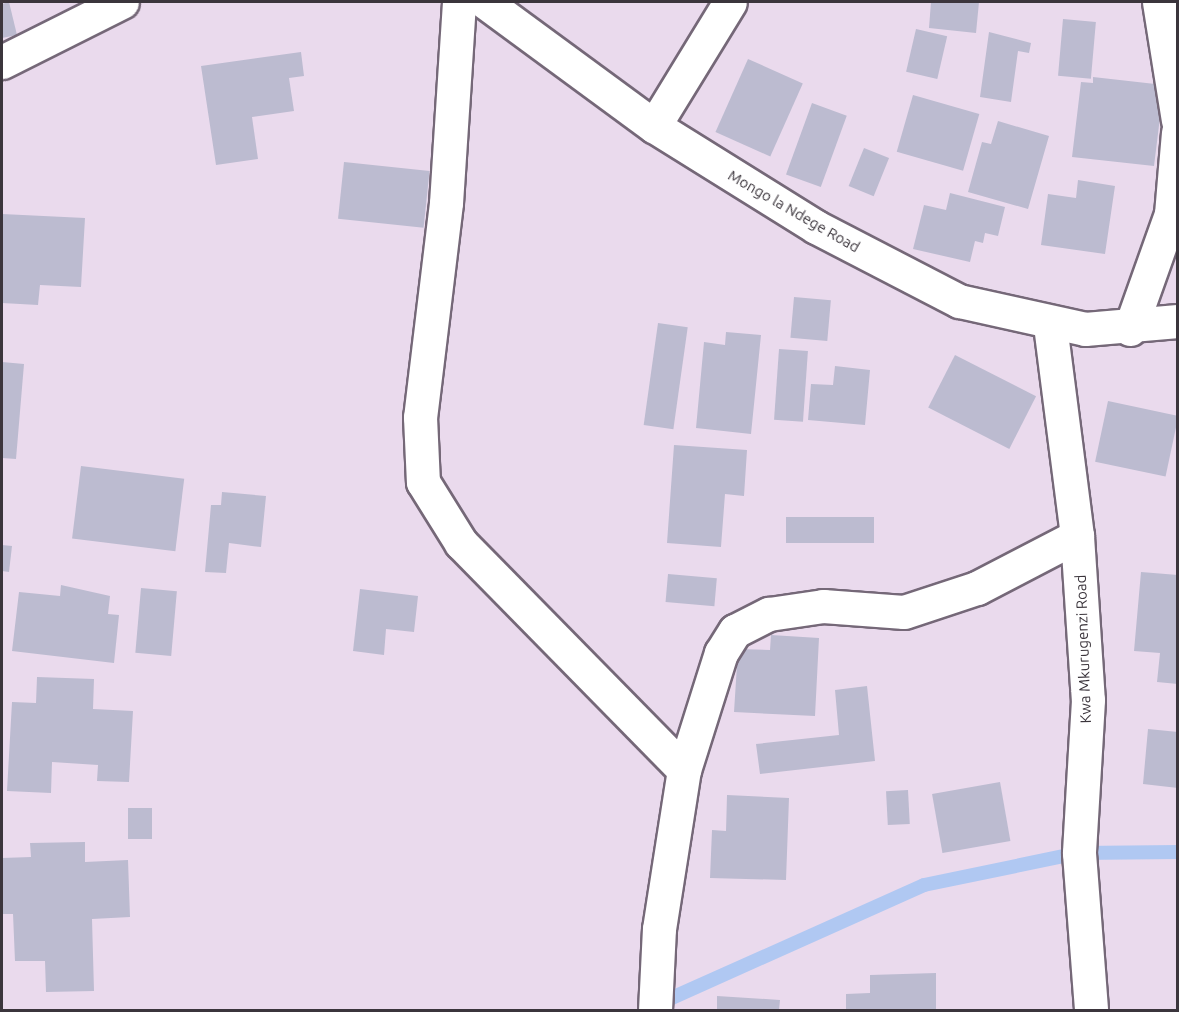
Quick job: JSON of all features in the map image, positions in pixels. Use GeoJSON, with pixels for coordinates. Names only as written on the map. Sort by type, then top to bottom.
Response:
{"type":"FeatureCollection","features":[{"type":"Feature","properties":{"kind":"street"},"geometry":{"type":"LineString","coordinates":[[2,62],[122,2]]}},
{"type":"Feature","properties":{"kind":"street"},"geometry":{"type":"LineString","coordinates":[[459,2],[446,203],[420,417],[423,482],[461,543],[684,770]]}},
{"type":"Feature","properties":{"kind":"street","name":"Mongo la Ndege Road"},"geometry":{"type":"LineString","coordinates":[[485,2],[654,126],[816,227],[959,301],[1050,325],[1130,328],[1178,321]]}},
{"type":"Feature","properties":{"kind":"street"},"geometry":{"type":"LineString","coordinates":[[654,126],[730,2]]}},
{"type":"Feature","properties":{"kind":"street"},"geometry":{"type":"LineString","coordinates":[[1159,2],[1178,120]]}},
{"type":"Feature","properties":{"kind":"street"},"geometry":{"type":"LineString","coordinates":[[1130,328],[1171,214],[1178,132]]}},
{"type":"Feature","properties":{"kind":"street","name":"Kwa Mkurugenzi Road"},"geometry":{"type":"LineString","coordinates":[[1050,325],[1077,536],[1088,700],[1079,853],[1091,1011]]}},
{"type":"Feature","properties":{"kind":"street"},"geometry":{"type":"LineString","coordinates":[[655,1011],[659,929],[684,770],[721,653],[735,631],[768,614],[823,606],[904,612],[977,588],[1077,536]]}},
{"type":"Feature","properties":{"kind":"building"},"geometry":{"type":"Polygon","coordinates":[[[9,2],[17,35],[2,38],[2,4],[9,2]]]}},
{"type":"Feature","properties":{"kind":"building"},"geometry":{"type":"Polygon","coordinates":[[[931,2],[979,2],[976,33],[929,28],[931,2]]]}},
{"type":"Feature","properties":{"kind":"building"},"geometry":{"type":"Polygon","coordinates":[[[1063,19],[1096,22],[1091,79],[1058,76],[1063,19]]]}},
{"type":"Feature","properties":{"kind":"building"},"geometry":{"type":"Polygon","coordinates":[[[916,29],[947,36],[937,79],[906,72],[916,29]]]}},
{"type":"Feature","properties":{"kind":"building"},"geometry":{"type":"Polygon","coordinates":[[[989,32],[1031,43],[1029,53],[1018,51],[1011,102],[980,97],[989,32]]]}},
{"type":"Feature","properties":{"kind":"building"},"geometry":{"type":"Polygon","coordinates":[[[301,52],[304,76],[289,78],[294,111],[252,117],[258,159],[216,165],[201,66],[301,52]]]}},
{"type":"Feature","properties":{"kind":"building"},"geometry":{"type":"Polygon","coordinates":[[[748,59],[803,83],[770,156],[715,132],[748,59]]]}},
{"type":"Feature","properties":{"kind":"building"},"geometry":{"type":"Polygon","coordinates":[[[1093,77],[1164,85],[1154,166],[1072,157],[1081,82],[1093,83],[1093,77]]]}},
{"type":"Feature","properties":{"kind":"building"},"geometry":{"type":"Polygon","coordinates":[[[913,95],[979,114],[963,171],[897,152],[913,95]]]}},
{"type":"Feature","properties":{"kind":"building"},"geometry":{"type":"Polygon","coordinates":[[[812,103],[847,116],[821,187],[786,174],[812,103]]]}},
{"type":"Feature","properties":{"kind":"building"},"geometry":{"type":"Polygon","coordinates":[[[998,121],[1049,136],[1028,209],[968,192],[982,142],[991,144],[998,121]]]}},
{"type":"Feature","properties":{"kind":"building"},"geometry":{"type":"Polygon","coordinates":[[[864,148],[889,158],[874,196],[849,186],[864,148]]]}},
{"type":"Feature","properties":{"kind":"building"},"geometry":{"type":"Polygon","coordinates":[[[344,162],[430,171],[424,228],[338,219],[344,162]]]}},
{"type":"Feature","properties":{"kind":"building"},"geometry":{"type":"Polygon","coordinates":[[[1078,180],[1115,186],[1105,254],[1041,245],[1048,194],[1076,198],[1078,180]]]}},
{"type":"Feature","properties":{"kind":"building"},"geometry":{"type":"Polygon","coordinates":[[[950,193],[1005,207],[998,236],[985,233],[983,243],[975,241],[970,262],[913,249],[924,205],[946,210],[950,193]]]}},
{"type":"Feature","properties":{"kind":"building"},"geometry":{"type":"Polygon","coordinates":[[[2,214],[85,218],[81,287],[40,285],[38,305],[2,303],[2,214]]]}},
{"type":"Feature","properties":{"kind":"building"},"geometry":{"type":"Polygon","coordinates":[[[794,297],[831,300],[827,341],[790,338],[794,297]]]}},
{"type":"Feature","properties":{"kind":"building"},"geometry":{"type":"Polygon","coordinates":[[[658,323],[688,327],[673,429],[644,425],[658,323]]]}},
{"type":"Feature","properties":{"kind":"building"},"geometry":{"type":"Polygon","coordinates":[[[726,332],[761,335],[751,434],[696,428],[704,342],[725,345],[726,332]]]}},
{"type":"Feature","properties":{"kind":"building"},"geometry":{"type":"Polygon","coordinates":[[[779,349],[808,351],[803,422],[774,420],[779,349]]]}},
{"type":"Feature","properties":{"kind":"building"},"geometry":{"type":"Polygon","coordinates":[[[955,355],[1036,396],[1009,449],[928,408],[955,355]]]}},
{"type":"Feature","properties":{"kind":"building"},"geometry":{"type":"Polygon","coordinates":[[[2,362],[24,364],[16,459],[2,458],[2,362]]]}},
{"type":"Feature","properties":{"kind":"building"},"geometry":{"type":"Polygon","coordinates":[[[835,366],[870,370],[865,425],[808,420],[811,384],[833,385],[835,366]]]}},
{"type":"Feature","properties":{"kind":"building"},"geometry":{"type":"Polygon","coordinates":[[[1108,401],[1178,416],[1166,477],[1095,462],[1108,401]]]}},
{"type":"Feature","properties":{"kind":"building"},"geometry":{"type":"Polygon","coordinates":[[[674,445],[747,450],[744,496],[725,494],[721,547],[667,543],[674,445]]]}},
{"type":"Feature","properties":{"kind":"building"},"geometry":{"type":"Polygon","coordinates":[[[81,466],[184,479],[175,551],[72,538],[81,466]]]}},
{"type":"Feature","properties":{"kind":"building"},"geometry":{"type":"Polygon","coordinates":[[[222,492],[266,496],[261,547],[229,543],[226,573],[205,572],[211,505],[221,505],[222,492]]]}},
{"type":"Feature","properties":{"kind":"building"},"geometry":{"type":"Polygon","coordinates":[[[786,517],[874,517],[874,543],[786,543],[786,517]]]}},
{"type":"Feature","properties":{"kind":"building"},"geometry":{"type":"Polygon","coordinates":[[[2,545],[12,546],[9,572],[2,571],[2,545]]]}},
{"type":"Feature","properties":{"kind":"building"},"geometry":{"type":"Polygon","coordinates":[[[1141,572],[1178,575],[1178,684],[1157,682],[1160,653],[1134,651],[1141,572]]]}},
{"type":"Feature","properties":{"kind":"building"},"geometry":{"type":"Polygon","coordinates":[[[668,574],[717,578],[714,606],[666,602],[668,574]]]}},
{"type":"Feature","properties":{"kind":"building"},"geometry":{"type":"Polygon","coordinates":[[[61,585],[110,596],[108,614],[119,615],[114,663],[12,651],[19,592],[60,596],[61,585]]]}},
{"type":"Feature","properties":{"kind":"building"},"geometry":{"type":"Polygon","coordinates":[[[141,588],[177,591],[171,656],[135,653],[141,588]]]}},
{"type":"Feature","properties":{"kind":"building"},"geometry":{"type":"Polygon","coordinates":[[[360,589],[418,596],[414,632],[386,629],[384,655],[353,651],[360,589]]]}},
{"type":"Feature","properties":{"kind":"building"},"geometry":{"type":"Polygon","coordinates":[[[771,635],[819,638],[815,716],[734,712],[738,649],[770,650],[771,635]]]}},
{"type":"Feature","properties":{"kind":"building"},"geometry":{"type":"Polygon","coordinates":[[[37,677],[94,679],[93,709],[133,711],[129,782],[97,781],[98,765],[52,762],[51,793],[7,791],[12,702],[36,703],[37,677]]]}},
{"type":"Feature","properties":{"kind":"building"},"geometry":{"type":"Polygon","coordinates":[[[867,686],[875,761],[760,774],[756,744],[839,735],[835,690],[867,686]]]}},
{"type":"Feature","properties":{"kind":"building"},"geometry":{"type":"Polygon","coordinates":[[[1148,729],[1178,732],[1178,788],[1143,784],[1148,729]]]}},
{"type":"Feature","properties":{"kind":"building"},"geometry":{"type":"Polygon","coordinates":[[[1000,782],[1010,841],[942,853],[932,794],[1000,782]]]}},
{"type":"Feature","properties":{"kind":"building"},"geometry":{"type":"Polygon","coordinates":[[[908,790],[910,824],[888,825],[886,791],[908,790]]]}},
{"type":"Feature","properties":{"kind":"building"},"geometry":{"type":"Polygon","coordinates":[[[727,795],[789,798],[786,880],[710,878],[712,830],[726,831],[727,795]]]}},
{"type":"Feature","properties":{"kind":"building"},"geometry":{"type":"Polygon","coordinates":[[[128,808],[152,808],[152,839],[128,839],[128,808]]]}},
{"type":"Feature","properties":{"kind":"building"},"geometry":{"type":"Polygon","coordinates":[[[85,842],[85,862],[128,860],[130,917],[92,919],[94,991],[46,992],[45,961],[15,961],[13,914],[2,914],[2,858],[31,857],[30,843],[85,842]]]}},
{"type":"Feature","properties":{"kind":"building"},"geometry":{"type":"Polygon","coordinates":[[[936,973],[936,1010],[846,1010],[846,994],[870,993],[870,975],[936,973]]]}},
{"type":"Feature","properties":{"kind":"building"},"geometry":{"type":"Polygon","coordinates":[[[717,996],[780,1000],[779,1010],[717,1010],[717,996]]]}},
{"type":"Feature","properties":{"kind":"waterway"},"geometry":{"type":"LineString","coordinates":[[656,1005],[924,885],[1079,853],[1178,852]]}}]}
